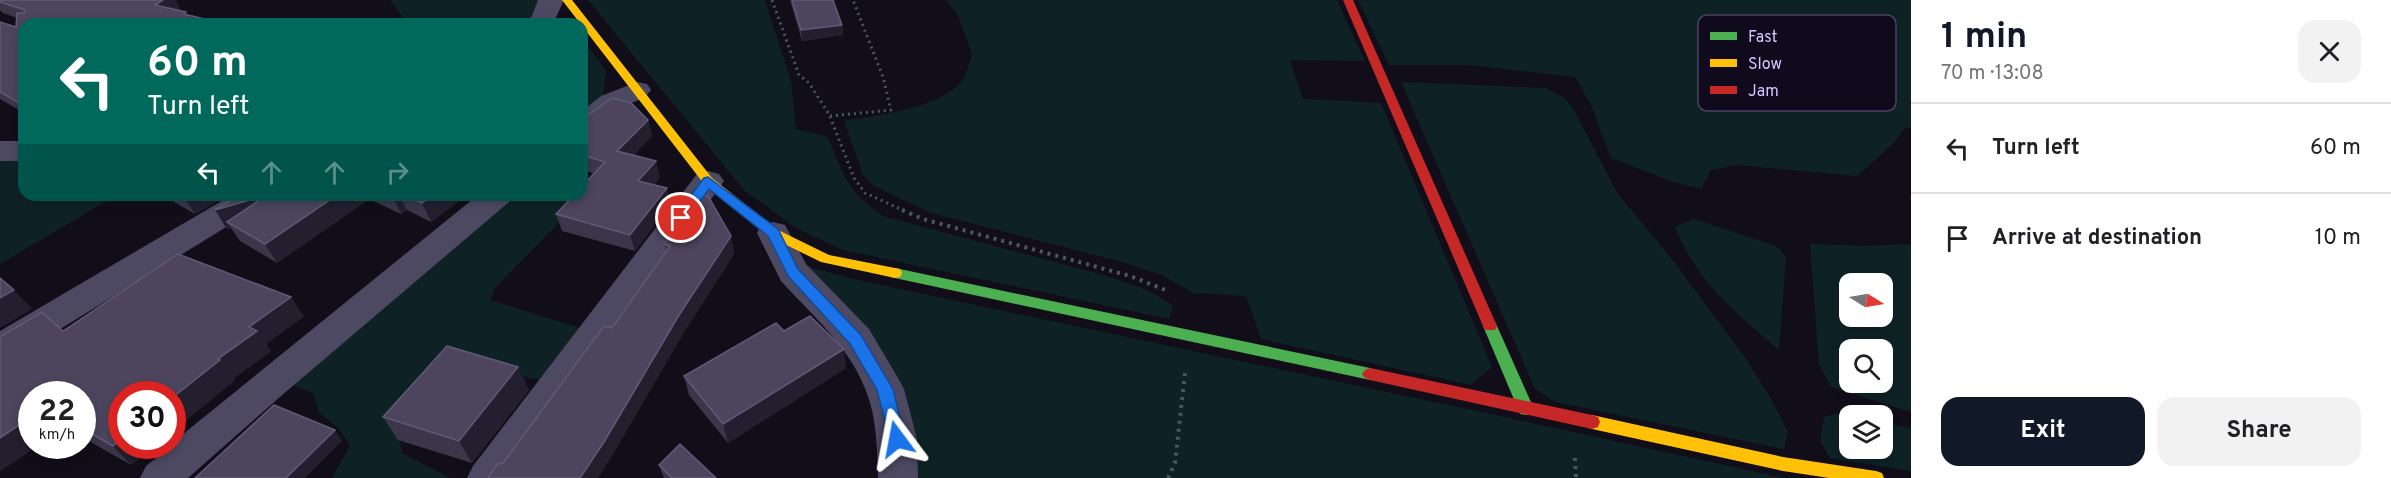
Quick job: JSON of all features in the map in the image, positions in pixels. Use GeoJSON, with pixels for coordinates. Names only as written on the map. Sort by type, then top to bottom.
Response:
{"type":"FeatureCollection","features":[{"type":"Feature","properties":{"kind":"street"},"geometry":{"type":"LineString","coordinates":[[544,18],[550,0]]}},
{"type":"Feature","properties":{"kind":"street"},"geometry":{"type":"LineString","coordinates":[[567,0],[581,18]]}},
{"type":"Feature","properties":{"kind":"street"},"geometry":{"type":"LineString","coordinates":[[1348,0],[1526,409]]}},
{"type":"Feature","properties":{"kind":"street"},"geometry":{"type":"LineString","coordinates":[[588,27],[708,181],[773,233],[826,259],[1190,335],[1783,464],[1876,478]]}},
{"type":"Feature","properties":{"kind":"street"},"geometry":{"type":"LineString","coordinates":[[588,120],[611,102],[637,90]]}},
{"type":"Feature","properties":{"kind":"street"},"geometry":{"type":"LineString","coordinates":[[0,151],[18,151]]}},
{"type":"Feature","properties":{"kind":"street"},"geometry":{"type":"LineString","coordinates":[[487,478],[708,181]]}},
{"type":"Feature","properties":{"kind":"street"},"geometry":{"type":"LineString","coordinates":[[0,348],[246,201]]}},
{"type":"Feature","properties":{"kind":"street"},"geometry":{"type":"LineString","coordinates":[[160,478],[268,385],[491,201]]}},
{"type":"Feature","properties":{"kind":"street"},"geometry":{"type":"LineString","coordinates":[[773,233],[793,272],[856,339],[885,389],[897,439],[898,478]]}},
{"type":"Feature","properties":{"kind":"path"},"geometry":{"type":"LineString","coordinates":[[772,0],[799,75],[809,83],[830,116],[855,178],[865,193],[924,219],[1159,286],[1190,304],[1190,335],[1175,463],[1168,478]]}},
{"type":"Feature","properties":{"kind":"path"},"geometry":{"type":"LineString","coordinates":[[830,116],[891,110],[883,76],[853,0]]}},
{"type":"Feature","properties":{"kind":"green space"},"geometry":{"type":"Polygon","coordinates":[[[390,0],[540,0],[532,18],[404,18],[390,0]]]}},
{"type":"Feature","properties":{"kind":"green space"},"geometry":{"type":"Polygon","coordinates":[[[588,0],[765,0],[791,81],[796,129],[828,137],[848,182],[871,207],[883,216],[1107,276],[1147,290],[1173,305],[1169,319],[843,250],[796,228],[744,190],[588,0]]]}},
{"type":"Feature","properties":{"kind":"green space"},"geometry":{"type":"Polygon","coordinates":[[[946,0],[1337,0],[1365,61],[1290,60],[1303,99],[1381,103],[1492,367],[1471,385],[1261,339],[1246,296],[1193,293],[1162,275],[1122,262],[931,213],[874,186],[863,175],[844,121],[924,104],[952,91],[962,81],[972,54],[958,16],[946,0]]]}},
{"type":"Feature","properties":{"kind":"green space"},"geometry":{"type":"Polygon","coordinates":[[[1358,0],[1911,0],[1911,127],[1905,128],[1893,144],[1857,176],[1737,165],[1711,170],[1701,189],[1671,181],[1611,158],[1591,105],[1575,77],[1470,65],[1389,65],[1358,0]]]}},
{"type":"Feature","properties":{"kind":"green space"},"geometry":{"type":"Polygon","coordinates":[[[588,46],[606,71],[603,96],[588,110],[588,46]]]}},
{"type":"Feature","properties":{"kind":"green space"},"geometry":{"type":"Polygon","coordinates":[[[1401,82],[1545,88],[1563,97],[1571,105],[1618,194],[1672,259],[1747,360],[1773,402],[1788,432],[1784,449],[1555,402],[1535,389],[1401,82]]]}},
{"type":"Feature","properties":{"kind":"green space"},"geometry":{"type":"Polygon","coordinates":[[[18,156],[18,201],[107,201],[0,264],[0,157],[18,156]]]}},
{"type":"Feature","properties":{"kind":"green space"},"geometry":{"type":"Polygon","coordinates":[[[504,201],[580,201],[495,288],[490,300],[583,329],[544,381],[475,366],[397,426],[402,453],[450,478],[332,478],[350,445],[338,428],[319,412],[313,393],[285,382],[504,201]]]}},
{"type":"Feature","properties":{"kind":"green space"},"geometry":{"type":"Polygon","coordinates":[[[1694,219],[1776,246],[1786,256],[1779,350],[1719,296],[1695,265],[1675,227],[1694,219]]]}},
{"type":"Feature","properties":{"kind":"green space"},"geometry":{"type":"Polygon","coordinates":[[[1810,244],[1864,246],[1911,244],[1911,412],[1850,393],[1893,393],[1893,339],[1839,339],[1839,390],[1831,387],[1819,364],[1810,244]]]}},
{"type":"Feature","properties":{"kind":"green space"},"geometry":{"type":"Polygon","coordinates":[[[802,265],[853,279],[1783,478],[906,478],[907,453],[802,265]]]}},
{"type":"Feature","properties":{"kind":"green space"},"geometry":{"type":"Polygon","coordinates":[[[1839,413],[1839,459],[1893,459],[1893,425],[1911,428],[1911,471],[1830,458],[1820,441],[1824,417],[1839,413]]]}},
{"type":"Feature","properties":{"kind":"building"},"geometry":{"type":"Polygon","coordinates":[[[0,0],[163,0],[155,5],[201,18],[18,18],[18,102],[0,92],[0,22],[16,27],[17,13],[24,13],[25,10],[0,2],[0,0]]]}},
{"type":"Feature","properties":{"kind":"building"},"geometry":{"type":"Polygon","coordinates":[[[792,0],[833,0],[842,25],[801,30],[792,0]]]}},
{"type":"Feature","properties":{"kind":"building"},"geometry":{"type":"Polygon","coordinates":[[[612,98],[631,103],[648,120],[617,151],[656,161],[638,181],[667,188],[630,235],[556,214],[568,201],[588,201],[588,180],[605,162],[588,157],[588,115],[612,98]]]}},
{"type":"Feature","properties":{"kind":"building"},"geometry":{"type":"Polygon","coordinates":[[[701,195],[708,196],[731,236],[679,315],[604,442],[580,478],[488,478],[497,464],[503,463],[604,326],[612,328],[670,246],[664,244],[701,195]]]}},
{"type":"Feature","properties":{"kind":"building"},"geometry":{"type":"Polygon","coordinates":[[[230,201],[246,201],[215,210],[230,201]]]}},
{"type":"Feature","properties":{"kind":"building"},"geometry":{"type":"Polygon","coordinates":[[[258,201],[328,201],[265,244],[227,222],[258,201]]]}},
{"type":"Feature","properties":{"kind":"building"},"geometry":{"type":"Polygon","coordinates":[[[178,254],[291,297],[249,327],[257,331],[218,359],[220,360],[186,387],[186,381],[108,381],[108,443],[96,436],[96,381],[18,381],[18,426],[0,438],[0,337],[42,312],[63,331],[178,254]]]}},
{"type":"Feature","properties":{"kind":"building"},"geometry":{"type":"Polygon","coordinates":[[[0,278],[14,290],[0,298],[0,278]]]}},
{"type":"Feature","properties":{"kind":"building"},"geometry":{"type":"Polygon","coordinates":[[[810,316],[844,349],[723,424],[684,376],[776,323],[784,331],[810,316]]]}},
{"type":"Feature","properties":{"kind":"building"},"geometry":{"type":"Polygon","coordinates":[[[447,346],[518,367],[459,441],[383,417],[447,346]]]}},
{"type":"Feature","properties":{"kind":"building"},"geometry":{"type":"Polygon","coordinates":[[[274,405],[335,430],[286,478],[195,478],[274,405]]]}},
{"type":"Feature","properties":{"kind":"building"},"geometry":{"type":"Polygon","coordinates":[[[680,444],[716,478],[672,478],[659,465],[680,444]]]}},
{"type":"Feature","properties":{"kind":"traffic: fast"},"geometry":{"type":"LineString","coordinates":[[895,273],[1370,374]]}},
{"type":"Feature","properties":{"kind":"traffic: fast"},"geometry":{"type":"LineString","coordinates":[[1490,326],[1526,409]]}},
{"type":"Feature","properties":{"kind":"traffic: slow"},"geometry":{"type":"LineString","coordinates":[[567,0],[581,18]]}},
{"type":"Feature","properties":{"kind":"traffic: slow"},"geometry":{"type":"LineString","coordinates":[[588,27],[708,181],[773,233],[826,259],[895,273]]}},
{"type":"Feature","properties":{"kind":"traffic: slow"},"geometry":{"type":"LineString","coordinates":[[1592,422],[1783,464],[1876,478]]}},
{"type":"Feature","properties":{"kind":"traffic: jam"},"geometry":{"type":"LineString","coordinates":[[1348,0],[1490,326]]}},
{"type":"Feature","properties":{"kind":"traffic: jam"},"geometry":{"type":"LineString","coordinates":[[1370,374],[1592,422]]}},
{"type":"Feature","properties":{"kind":"route"},"geometry":{"type":"LineString","coordinates":[[681,218],[708,181],[773,233],[793,272],[856,339],[885,389],[897,439]]}}]}
